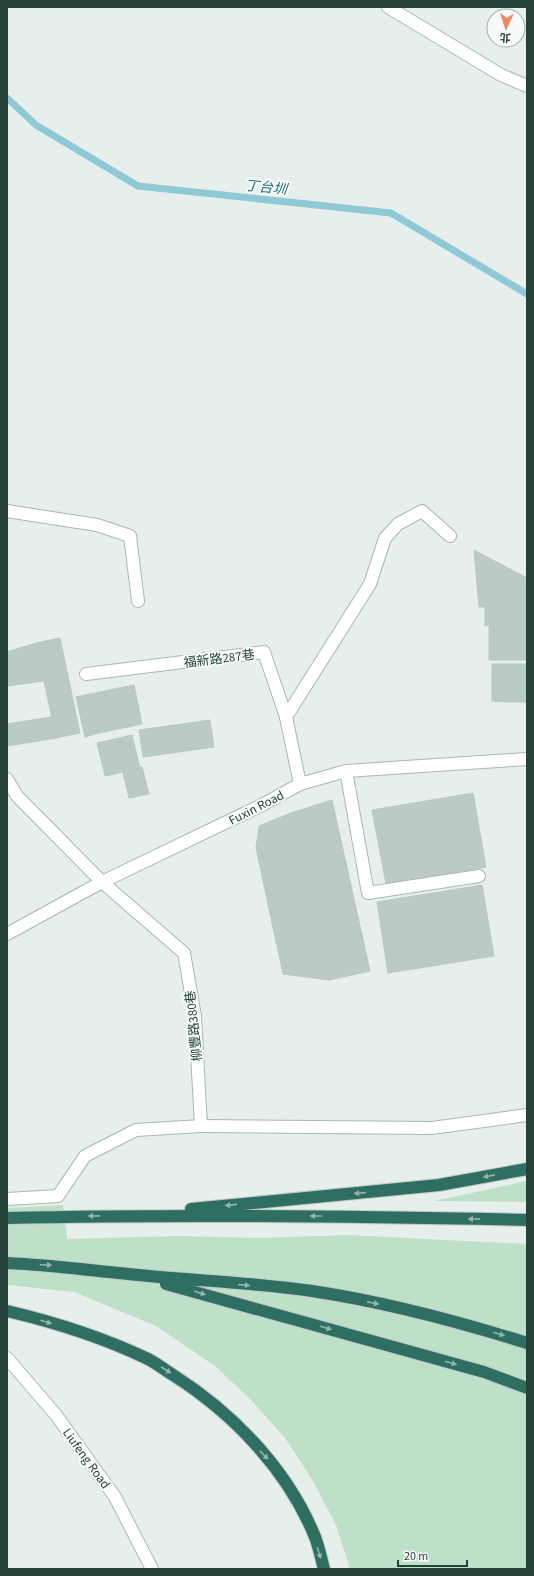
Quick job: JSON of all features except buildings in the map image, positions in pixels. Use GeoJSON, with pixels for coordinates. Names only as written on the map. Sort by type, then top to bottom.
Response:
{"type":"FeatureCollection","features":[{"type":"Feature","properties":{"kind":"highway"},"geometry":{"type":"LineString","coordinates":[[132,1216],[439,1185],[527,1168]]}},
{"type":"Feature","properties":{"kind":"highway"},"geometry":{"type":"LineString","coordinates":[[7,1218],[132,1216],[403,1217],[527,1220]]}},
{"type":"Feature","properties":{"kind":"highway"},"geometry":{"type":"LineString","coordinates":[[7,1263],[50,1265],[136,1275],[312,1291],[397,1307],[481,1328],[527,1343]]}},
{"type":"Feature","properties":{"kind":"highway"},"geometry":{"type":"LineString","coordinates":[[136,1275],[484,1372],[527,1388]]}},
{"type":"Feature","properties":{"kind":"highway"},"geometry":{"type":"LineString","coordinates":[[7,1311],[81,1332],[148,1359],[188,1384],[223,1412],[269,1460],[296,1501],[315,1537],[324,1569]]}},
{"type":"Feature","properties":{"kind":"street"},"geometry":{"type":"LineString","coordinates":[[388,7],[502,75],[527,86]]}},
{"type":"Feature","properties":{"kind":"street"},"geometry":{"type":"LineString","coordinates":[[7,511],[97,525],[130,536],[138,601]]}},
{"type":"Feature","properties":{"kind":"street"},"geometry":{"type":"LineString","coordinates":[[286,717],[370,584],[385,538],[398,524],[422,511],[450,536]]}},
{"type":"Feature","properties":{"kind":"street","name":"福新路287巷"},"geometry":{"type":"LineString","coordinates":[[86,674],[264,652],[286,717],[300,784]]}},
{"type":"Feature","properties":{"kind":"street","name":"Fuxin Road"},"geometry":{"type":"LineString","coordinates":[[7,934],[102,882],[262,805],[300,784],[346,771],[527,759]]}},
{"type":"Feature","properties":{"kind":"street"},"geometry":{"type":"LineString","coordinates":[[346,771],[368,893],[479,876]]}},
{"type":"Feature","properties":{"kind":"street","name":"柳豐路380巷"},"geometry":{"type":"LineString","coordinates":[[7,778],[17,796],[102,882],[184,953],[195,1016],[201,1126]]}},
{"type":"Feature","properties":{"kind":"street"},"geometry":{"type":"LineString","coordinates":[[7,1199],[58,1196],[85,1156],[136,1130],[201,1126],[432,1128],[527,1115]]}},
{"type":"Feature","properties":{"kind":"street","name":"Liufeng Road"},"geometry":{"type":"LineString","coordinates":[[7,1358],[56,1415],[115,1497],[152,1569]]}},
{"type":"Feature","properties":{"kind":"green space"},"geometry":{"type":"Polygon","coordinates":[[[527,1181],[527,1202],[434,1201],[527,1181]]]}},
{"type":"Feature","properties":{"kind":"green space"},"geometry":{"type":"Polygon","coordinates":[[[63,1205],[67,1239],[179,1236],[261,1238],[347,1235],[527,1244],[527,1569],[350,1569],[336,1525],[313,1481],[285,1438],[251,1400],[215,1366],[156,1326],[74,1292],[7,1285],[7,1208],[63,1205]]]}},
{"type":"Feature","properties":{"kind":"waterway","name":"丁台圳"},"geometry":{"type":"LineString","coordinates":[[7,98],[36,125],[138,186],[391,213],[527,294]]}}]}
